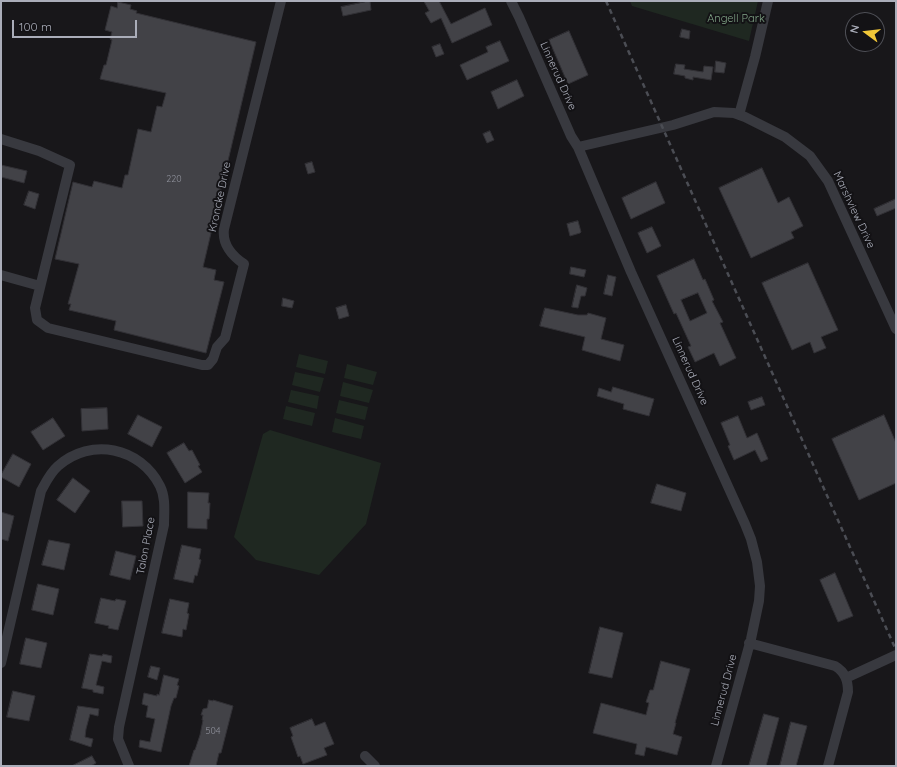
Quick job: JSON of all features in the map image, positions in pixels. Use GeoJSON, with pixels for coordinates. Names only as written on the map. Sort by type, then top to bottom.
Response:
{"type":"FeatureCollection","features":[{"type":"Feature","properties":{"kind":"street","name":"Kroncke Drive"},"geometry":{"type":"LineString","coordinates":[[1,139],[39,151],[70,165],[35,308],[37,320],[48,328],[202,365],[208,365],[212,361],[217,347],[226,336],[244,264],[236,257],[226,244],[224,240],[224,229],[281,1]]}},
{"type":"Feature","properties":{"kind":"street","name":"Linnerud Drive"},"geometry":{"type":"LineString","coordinates":[[511,1],[568,130],[578,147],[751,539],[757,562],[760,586],[756,616],[716,766]]}},
{"type":"Feature","properties":{"kind":"street"},"geometry":{"type":"LineString","coordinates":[[739,115],[755,58],[768,1]]}},
{"type":"Feature","properties":{"kind":"street","name":"Marshview Drive"},"geometry":{"type":"LineString","coordinates":[[578,147],[672,125],[714,112],[739,115],[785,137],[810,156],[822,171],[896,329]]}},
{"type":"Feature","properties":{"kind":"street"},"geometry":{"type":"LineString","coordinates":[[1,275],[40,286]]}},
{"type":"Feature","properties":{"kind":"street","name":"Talon Place"},"geometry":{"type":"LineString","coordinates":[[1,663],[41,491],[48,477],[58,466],[73,456],[89,450],[106,448],[118,450],[136,459],[152,472],[160,487],[165,504],[164,525],[119,727],[118,739],[129,766]]}},
{"type":"Feature","properties":{"kind":"street"},"geometry":{"type":"LineString","coordinates":[[750,643],[835,666],[846,678],[848,684],[846,698],[828,766]]}},
{"type":"Feature","properties":{"kind":"street"},"geometry":{"type":"LineString","coordinates":[[846,678],[896,655]]}},
{"type":"Feature","properties":{"kind":"street"},"geometry":{"type":"LineString","coordinates":[[365,756],[375,766]]}},
{"type":"Feature","properties":{"kind":"green space","name":"Angell Park"},"geometry":{"type":"Polygon","coordinates":[[[630,1],[758,1],[749,41],[632,6],[630,1]]]}},
{"type":"Feature","properties":{"kind":"green space"},"geometry":{"type":"Polygon","coordinates":[[[299,354],[328,361],[325,374],[296,367],[299,354]]]}},
{"type":"Feature","properties":{"kind":"green space"},"geometry":{"type":"Polygon","coordinates":[[[347,364],[377,372],[373,385],[344,378],[347,364]]]}},
{"type":"Feature","properties":{"kind":"green space"},"geometry":{"type":"Polygon","coordinates":[[[295,372],[324,378],[320,392],[292,385],[295,372]]]}},
{"type":"Feature","properties":{"kind":"green space"},"geometry":{"type":"Polygon","coordinates":[[[343,382],[373,390],[369,403],[340,396],[343,382]]]}},
{"type":"Feature","properties":{"kind":"green space"},"geometry":{"type":"Polygon","coordinates":[[[291,390],[319,396],[317,409],[288,402],[291,390]]]}},
{"type":"Feature","properties":{"kind":"green space"},"geometry":{"type":"Polygon","coordinates":[[[339,400],[368,407],[365,420],[336,413],[339,400]]]}},
{"type":"Feature","properties":{"kind":"green space"},"geometry":{"type":"Polygon","coordinates":[[[286,406],[315,413],[312,426],[283,419],[286,406]]]}},
{"type":"Feature","properties":{"kind":"green space"},"geometry":{"type":"Polygon","coordinates":[[[335,418],[364,426],[361,439],[332,432],[335,418]]]}},
{"type":"Feature","properties":{"kind":"green space"},"geometry":{"type":"Polygon","coordinates":[[[270,430],[381,463],[366,524],[319,575],[256,560],[234,537],[263,434],[270,430]]]}},
{"type":"Feature","properties":{"kind":"building"},"geometry":{"type":"Polygon","coordinates":[[[370,1],[371,10],[343,16],[341,7],[370,1]]]}},
{"type":"Feature","properties":{"kind":"building"},"geometry":{"type":"Polygon","coordinates":[[[424,1],[439,1],[451,24],[485,8],[492,25],[452,43],[441,18],[431,23],[425,13],[429,11],[424,1]]]}},
{"type":"Feature","properties":{"kind":"building"},"geometry":{"type":"Polygon","coordinates":[[[118,2],[131,5],[130,9],[137,11],[136,13],[256,42],[203,267],[216,270],[214,280],[224,282],[206,353],[114,330],[116,321],[69,310],[71,304],[68,304],[79,264],[55,259],[73,182],[92,187],[94,181],[122,188],[125,175],[128,175],[138,129],[151,132],[157,106],[162,107],[166,93],[100,79],[104,65],[106,65],[112,40],[110,39],[112,32],[105,30],[111,6],[117,8],[118,2]]]}},
{"type":"Feature","properties":{"kind":"building"},"geometry":{"type":"Polygon","coordinates":[[[682,29],[690,31],[689,39],[680,37],[682,29]]]}},
{"type":"Feature","properties":{"kind":"building"},"geometry":{"type":"Polygon","coordinates":[[[569,31],[588,75],[568,84],[549,40],[569,31]]]}},
{"type":"Feature","properties":{"kind":"building"},"geometry":{"type":"Polygon","coordinates":[[[500,41],[509,61],[467,80],[460,65],[488,52],[486,47],[500,41]]]}},
{"type":"Feature","properties":{"kind":"building"},"geometry":{"type":"Polygon","coordinates":[[[440,44],[444,54],[436,57],[432,47],[440,44]]]}},
{"type":"Feature","properties":{"kind":"building"},"geometry":{"type":"Polygon","coordinates":[[[716,61],[726,63],[724,73],[715,72],[716,61]]]}},
{"type":"Feature","properties":{"kind":"building"},"geometry":{"type":"Polygon","coordinates":[[[676,64],[685,65],[684,69],[703,72],[704,66],[713,67],[711,80],[693,77],[693,80],[685,78],[685,76],[674,74],[676,64]]]}},
{"type":"Feature","properties":{"kind":"building"},"geometry":{"type":"Polygon","coordinates":[[[517,80],[524,96],[498,109],[491,92],[517,80]]]}},
{"type":"Feature","properties":{"kind":"building"},"geometry":{"type":"Polygon","coordinates":[[[490,131],[494,140],[487,143],[483,134],[490,131]]]}},
{"type":"Feature","properties":{"kind":"building"},"geometry":{"type":"Polygon","coordinates":[[[312,162],[315,172],[308,174],[305,164],[312,162]]]}},
{"type":"Feature","properties":{"kind":"building"},"geometry":{"type":"Polygon","coordinates":[[[1,165],[27,171],[24,183],[1,177],[1,165]]]}},
{"type":"Feature","properties":{"kind":"building"},"geometry":{"type":"Polygon","coordinates":[[[762,168],[778,203],[789,197],[803,226],[791,232],[794,238],[751,258],[719,188],[762,168]]]}},
{"type":"Feature","properties":{"kind":"building"},"geometry":{"type":"Polygon","coordinates":[[[656,182],[665,203],[631,219],[622,198],[656,182]]]}},
{"type":"Feature","properties":{"kind":"building"},"geometry":{"type":"Polygon","coordinates":[[[29,191],[39,194],[35,209],[24,205],[29,191]]]}},
{"type":"Feature","properties":{"kind":"building"},"geometry":{"type":"Polygon","coordinates":[[[896,199],[896,208],[877,216],[874,209],[896,199]]]}},
{"type":"Feature","properties":{"kind":"building"},"geometry":{"type":"Polygon","coordinates":[[[578,221],[581,232],[570,236],[567,224],[578,221]]]}},
{"type":"Feature","properties":{"kind":"building"},"geometry":{"type":"Polygon","coordinates":[[[652,227],[661,246],[647,253],[638,233],[652,227]]]}},
{"type":"Feature","properties":{"kind":"building"},"geometry":{"type":"Polygon","coordinates":[[[694,259],[714,300],[712,301],[723,322],[720,323],[736,358],[720,366],[714,353],[695,362],[688,347],[691,346],[676,313],[674,314],[657,276],[694,259]],[[698,293],[681,300],[690,321],[707,313],[698,293]]]}},
{"type":"Feature","properties":{"kind":"building"},"geometry":{"type":"Polygon","coordinates":[[[808,263],[838,330],[821,337],[826,348],[814,353],[810,342],[792,350],[762,283],[808,263]]]}},
{"type":"Feature","properties":{"kind":"building"},"geometry":{"type":"Polygon","coordinates":[[[571,267],[586,270],[584,277],[570,274],[571,267]]]}},
{"type":"Feature","properties":{"kind":"building"},"geometry":{"type":"Polygon","coordinates":[[[608,275],[616,277],[612,296],[604,294],[608,275]]]}},
{"type":"Feature","properties":{"kind":"building"},"geometry":{"type":"Polygon","coordinates":[[[577,285],[587,288],[585,296],[581,296],[578,308],[572,307],[577,285]]]}},
{"type":"Feature","properties":{"kind":"building"},"geometry":{"type":"Polygon","coordinates":[[[283,298],[294,301],[292,308],[282,306],[283,298]]]}},
{"type":"Feature","properties":{"kind":"building"},"geometry":{"type":"Polygon","coordinates":[[[346,305],[349,316],[339,319],[336,308],[346,305]]]}},
{"type":"Feature","properties":{"kind":"building"},"geometry":{"type":"Polygon","coordinates":[[[545,308],[578,315],[587,315],[588,313],[606,318],[601,339],[624,345],[620,361],[582,350],[585,337],[540,326],[545,308]]]}},
{"type":"Feature","properties":{"kind":"building"},"geometry":{"type":"Polygon","coordinates":[[[613,387],[654,399],[649,416],[623,409],[624,404],[597,396],[599,388],[611,392],[613,387]]]}},
{"type":"Feature","properties":{"kind":"building"},"geometry":{"type":"Polygon","coordinates":[[[762,397],[765,405],[751,410],[748,402],[762,397]]]}},
{"type":"Feature","properties":{"kind":"building"},"geometry":{"type":"Polygon","coordinates":[[[107,408],[108,429],[82,431],[81,409],[107,408]]]}},
{"type":"Feature","properties":{"kind":"building"},"geometry":{"type":"Polygon","coordinates":[[[138,415],[162,427],[152,447],[128,434],[138,415]]]}},
{"type":"Feature","properties":{"kind":"building"},"geometry":{"type":"Polygon","coordinates":[[[884,415],[896,443],[896,483],[859,500],[832,439],[884,415]]]}},
{"type":"Feature","properties":{"kind":"building"},"geometry":{"type":"Polygon","coordinates":[[[738,416],[747,438],[757,433],[768,459],[761,462],[755,450],[734,460],[721,423],[738,416]]]}},
{"type":"Feature","properties":{"kind":"building"},"geometry":{"type":"Polygon","coordinates":[[[53,418],[65,436],[43,450],[31,432],[53,418]]]}},
{"type":"Feature","properties":{"kind":"building"},"geometry":{"type":"Polygon","coordinates":[[[184,443],[189,451],[192,450],[202,472],[185,483],[167,453],[184,443]]]}},
{"type":"Feature","properties":{"kind":"building"},"geometry":{"type":"Polygon","coordinates":[[[13,454],[31,464],[19,487],[1,477],[13,454]]]}},
{"type":"Feature","properties":{"kind":"building"},"geometry":{"type":"Polygon","coordinates":[[[73,478],[90,491],[75,513],[57,500],[73,478]]]}},
{"type":"Feature","properties":{"kind":"building"},"geometry":{"type":"Polygon","coordinates":[[[657,484],[686,493],[681,511],[651,503],[657,484]]]}},
{"type":"Feature","properties":{"kind":"building"},"geometry":{"type":"Polygon","coordinates":[[[188,492],[209,493],[208,503],[210,503],[207,529],[188,528],[188,492]]]}},
{"type":"Feature","properties":{"kind":"building"},"geometry":{"type":"Polygon","coordinates":[[[122,501],[142,501],[143,526],[123,527],[122,501]]]}},
{"type":"Feature","properties":{"kind":"building"},"geometry":{"type":"Polygon","coordinates":[[[1,512],[14,516],[8,541],[1,539],[1,512]]]}},
{"type":"Feature","properties":{"kind":"building"},"geometry":{"type":"Polygon","coordinates":[[[49,540],[70,544],[64,570],[42,565],[49,540]]]}},
{"type":"Feature","properties":{"kind":"building"},"geometry":{"type":"Polygon","coordinates":[[[182,545],[201,549],[199,559],[201,560],[197,576],[195,575],[193,583],[174,579],[182,545]]]}},
{"type":"Feature","properties":{"kind":"building"},"geometry":{"type":"Polygon","coordinates":[[[116,551],[136,556],[130,580],[110,575],[116,551]]]}},
{"type":"Feature","properties":{"kind":"building"},"geometry":{"type":"Polygon","coordinates":[[[835,573],[853,616],[838,622],[820,580],[835,573]]]}},
{"type":"Feature","properties":{"kind":"building"},"geometry":{"type":"Polygon","coordinates":[[[38,584],[59,589],[53,615],[32,610],[38,584]]]}},
{"type":"Feature","properties":{"kind":"building"},"geometry":{"type":"Polygon","coordinates":[[[101,598],[115,601],[116,599],[126,601],[118,630],[108,628],[109,626],[95,623],[101,598]]]}},
{"type":"Feature","properties":{"kind":"building"},"geometry":{"type":"Polygon","coordinates":[[[170,599],[189,603],[187,613],[189,614],[186,630],[183,629],[182,637],[162,633],[170,599]]]}},
{"type":"Feature","properties":{"kind":"building"},"geometry":{"type":"Polygon","coordinates":[[[600,627],[623,633],[612,678],[589,673],[600,627]]]}},
{"type":"Feature","properties":{"kind":"building"},"geometry":{"type":"Polygon","coordinates":[[[26,638],[47,643],[41,668],[20,664],[26,638]]]}},
{"type":"Feature","properties":{"kind":"building"},"geometry":{"type":"Polygon","coordinates":[[[90,654],[112,656],[111,663],[102,661],[96,685],[104,687],[103,694],[82,688],[90,654]]]}},
{"type":"Feature","properties":{"kind":"building"},"geometry":{"type":"Polygon","coordinates":[[[661,661],[690,669],[673,734],[682,737],[677,755],[646,747],[644,756],[635,754],[637,744],[593,733],[601,703],[646,715],[649,703],[646,702],[650,690],[653,690],[661,661]]]}},
{"type":"Feature","properties":{"kind":"building"},"geometry":{"type":"Polygon","coordinates":[[[151,666],[160,668],[157,680],[148,677],[151,666]]]}},
{"type":"Feature","properties":{"kind":"building"},"geometry":{"type":"Polygon","coordinates":[[[164,675],[179,679],[177,685],[179,686],[176,698],[174,698],[171,706],[161,752],[139,747],[140,740],[150,742],[155,719],[146,717],[148,706],[142,704],[144,693],[157,696],[157,694],[159,695],[164,675]]]}},
{"type":"Feature","properties":{"kind":"building"},"geometry":{"type":"Polygon","coordinates":[[[13,691],[35,696],[29,721],[7,717],[13,691]]]}},
{"type":"Feature","properties":{"kind":"building"},"geometry":{"type":"Polygon","coordinates":[[[209,700],[233,706],[221,753],[219,753],[216,766],[189,766],[200,735],[203,720],[203,715],[201,715],[203,709],[207,708],[209,700]]]}},
{"type":"Feature","properties":{"kind":"building"},"geometry":{"type":"Polygon","coordinates":[[[78,706],[99,709],[98,716],[90,714],[86,729],[85,737],[93,739],[91,747],[70,740],[78,706]]]}},
{"type":"Feature","properties":{"kind":"building"},"geometry":{"type":"Polygon","coordinates":[[[764,714],[779,718],[766,766],[749,766],[764,714]]]}},
{"type":"Feature","properties":{"kind":"building"},"geometry":{"type":"Polygon","coordinates":[[[312,719],[315,726],[325,722],[334,744],[324,748],[327,755],[303,764],[300,756],[298,757],[291,737],[293,736],[290,728],[312,719]]]}},
{"type":"Feature","properties":{"kind":"building"},"geometry":{"type":"Polygon","coordinates":[[[791,722],[807,726],[796,766],[780,766],[791,722]]]}},
{"type":"Feature","properties":{"kind":"building"},"geometry":{"type":"Polygon","coordinates":[[[92,756],[96,763],[91,766],[72,766],[92,756]]]}},
{"type":"Feature","properties":{"kind":"railway"},"geometry":{"type":"LineString","coordinates":[[606,1],[896,650]]}}]}
